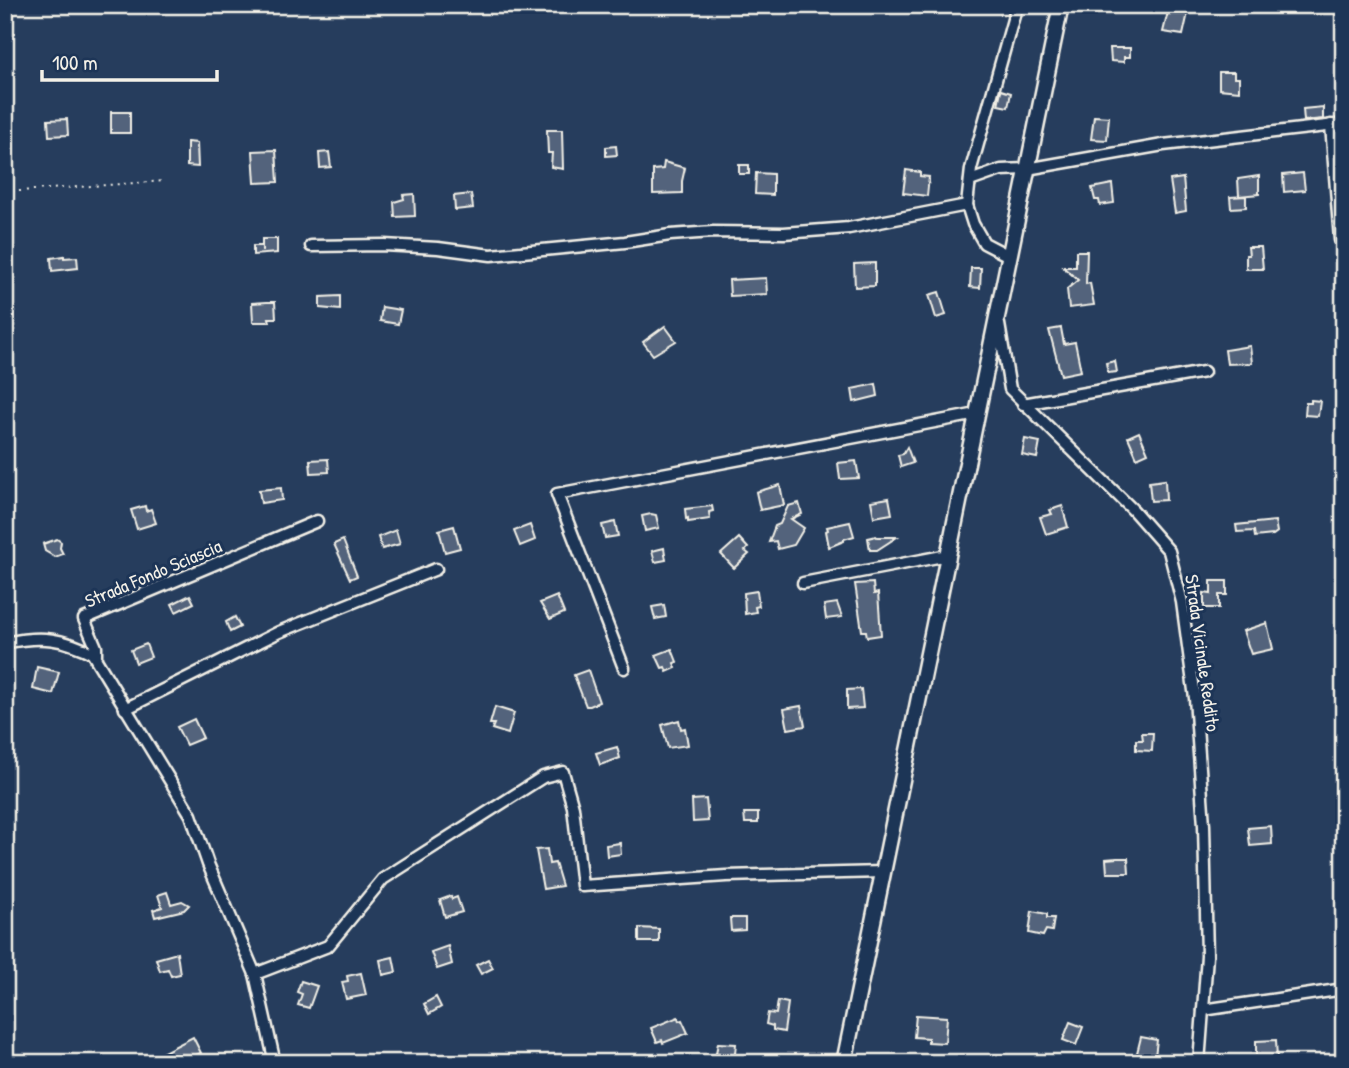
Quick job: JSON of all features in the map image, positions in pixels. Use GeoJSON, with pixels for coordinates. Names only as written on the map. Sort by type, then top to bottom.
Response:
{"type":"FeatureCollection","features":[{"type":"Feature","properties":{"kind":"main road"},"geometry":{"type":"LineString","coordinates":[[844,1063],[1061,5]]}},
{"type":"Feature","properties":{"kind":"street"},"geometry":{"type":"LineString","coordinates":[[1009,257],[984,243],[973,224],[967,205],[971,169],[1017,5]]}},
{"type":"Feature","properties":{"kind":"street"},"geometry":{"type":"LineString","coordinates":[[970,180],[1001,170],[1027,169],[1163,145],[1344,124]]}},
{"type":"Feature","properties":{"kind":"street"},"geometry":{"type":"LineString","coordinates":[[1331,125],[1340,240],[1344,240]]}},
{"type":"Feature","properties":{"kind":"street"},"geometry":{"type":"LineString","coordinates":[[311,246],[384,245],[491,255],[681,234],[784,233],[849,228],[967,205]]}},
{"type":"Feature","properties":{"kind":"street","name":"Strada Vicinale Reddito"},"geometry":{"type":"LineString","coordinates":[[997,315],[1010,389],[1105,481],[1169,551],[1182,602],[1195,698],[1205,851],[1207,956],[1199,1063]]}},
{"type":"Feature","properties":{"kind":"street"},"geometry":{"type":"LineString","coordinates":[[1023,404],[1204,372]]}},
{"type":"Feature","properties":{"kind":"street"},"geometry":{"type":"LineString","coordinates":[[624,668],[557,494],[977,414]]}},
{"type":"Feature","properties":{"kind":"street","name":"Strada Fondo Sciascia"},"geometry":{"type":"LineString","coordinates":[[92,653],[96,655],[96,647],[84,619],[317,521]]}},
{"type":"Feature","properties":{"kind":"street"},"geometry":{"type":"LineString","coordinates":[[803,583],[948,555]]}},
{"type":"Feature","properties":{"kind":"street"},"geometry":{"type":"LineString","coordinates":[[125,709],[279,632],[436,569]]}},
{"type":"Feature","properties":{"kind":"street"},"geometry":{"type":"LineString","coordinates":[[5,643],[53,638],[92,653],[191,815],[208,864],[255,974],[275,1063]]}},
{"type":"Feature","properties":{"kind":"street"},"geometry":{"type":"LineString","coordinates":[[255,974],[328,946],[383,879],[543,777],[563,772],[573,807],[582,886],[726,876],[883,872]]}},
{"type":"Feature","properties":{"kind":"street"},"geometry":{"type":"LineString","coordinates":[[1203,1010],[1344,989]]}},
{"type":"Feature","properties":{"kind":"path"},"geometry":{"type":"LineString","coordinates":[[5,192],[165,181]]}},
{"type":"Feature","properties":{"kind":"building"},"geometry":{"type":"Polygon","coordinates":[[[1169,8],[1188,13],[1183,35],[1163,32],[1169,8]]]}},
{"type":"Feature","properties":{"kind":"building"},"geometry":{"type":"Polygon","coordinates":[[[1110,48],[1130,48],[1130,57],[1124,57],[1124,62],[1111,61],[1110,48]]]}},
{"type":"Feature","properties":{"kind":"building"},"geometry":{"type":"Polygon","coordinates":[[[1219,72],[1234,72],[1234,78],[1239,78],[1239,91],[1219,89],[1219,72]]]}},
{"type":"Feature","properties":{"kind":"building"},"geometry":{"type":"Polygon","coordinates":[[[1001,90],[1011,93],[1008,107],[998,105],[1001,90]]]}},
{"type":"Feature","properties":{"kind":"building"},"geometry":{"type":"Polygon","coordinates":[[[1323,107],[1323,119],[1304,121],[1303,109],[1323,107]]]}},
{"type":"Feature","properties":{"kind":"building"},"geometry":{"type":"Polygon","coordinates":[[[111,112],[130,112],[130,133],[111,133],[111,112]]]}},
{"type":"Feature","properties":{"kind":"building"},"geometry":{"type":"Polygon","coordinates":[[[1094,116],[1109,117],[1107,140],[1091,139],[1094,116]]]}},
{"type":"Feature","properties":{"kind":"building"},"geometry":{"type":"Polygon","coordinates":[[[67,119],[68,135],[49,136],[48,120],[67,119]]]}},
{"type":"Feature","properties":{"kind":"building"},"geometry":{"type":"Polygon","coordinates":[[[547,130],[562,130],[563,169],[551,167],[552,153],[548,153],[547,130]]]}},
{"type":"Feature","properties":{"kind":"building"},"geometry":{"type":"Polygon","coordinates":[[[187,142],[197,143],[198,167],[187,166],[187,142]]]}},
{"type":"Feature","properties":{"kind":"building"},"geometry":{"type":"Polygon","coordinates":[[[616,146],[617,155],[606,156],[606,147],[616,146]]]}},
{"type":"Feature","properties":{"kind":"building"},"geometry":{"type":"Polygon","coordinates":[[[276,150],[278,182],[255,183],[253,151],[276,150]]]}},
{"type":"Feature","properties":{"kind":"building"},"geometry":{"type":"Polygon","coordinates":[[[329,152],[331,167],[320,168],[319,153],[329,152]]]}},
{"type":"Feature","properties":{"kind":"building"},"geometry":{"type":"Polygon","coordinates":[[[664,162],[685,168],[682,193],[653,194],[653,170],[663,169],[664,162]]]}},
{"type":"Feature","properties":{"kind":"building"},"geometry":{"type":"Polygon","coordinates":[[[739,165],[749,165],[749,174],[739,174],[739,165]]]}},
{"type":"Feature","properties":{"kind":"building"},"geometry":{"type":"Polygon","coordinates":[[[906,170],[920,172],[920,176],[929,177],[927,196],[903,193],[906,170]]]}},
{"type":"Feature","properties":{"kind":"building"},"geometry":{"type":"Polygon","coordinates":[[[756,173],[773,174],[773,195],[755,194],[756,173]]]}},
{"type":"Feature","properties":{"kind":"building"},"geometry":{"type":"Polygon","coordinates":[[[1303,173],[1305,190],[1284,192],[1283,175],[1303,173]]]}},
{"type":"Feature","properties":{"kind":"building"},"geometry":{"type":"Polygon","coordinates":[[[1259,176],[1259,194],[1239,196],[1238,179],[1259,176]]]}},
{"type":"Feature","properties":{"kind":"building"},"geometry":{"type":"Polygon","coordinates":[[[1183,178],[1186,211],[1175,213],[1170,180],[1183,178]]]}},
{"type":"Feature","properties":{"kind":"building"},"geometry":{"type":"Polygon","coordinates":[[[1112,184],[1114,203],[1100,205],[1099,200],[1095,200],[1092,188],[1112,184]]]}},
{"type":"Feature","properties":{"kind":"building"},"geometry":{"type":"Polygon","coordinates":[[[414,194],[415,216],[395,217],[394,202],[404,199],[403,195],[414,194]]]}},
{"type":"Feature","properties":{"kind":"building"},"geometry":{"type":"Polygon","coordinates":[[[471,194],[473,208],[455,210],[454,196],[471,194]]]}},
{"type":"Feature","properties":{"kind":"building"},"geometry":{"type":"Polygon","coordinates":[[[1246,196],[1246,207],[1231,208],[1230,197],[1246,196]]]}},
{"type":"Feature","properties":{"kind":"building"},"geometry":{"type":"Polygon","coordinates":[[[262,239],[277,239],[277,253],[253,255],[253,246],[262,246],[262,239]]]}},
{"type":"Feature","properties":{"kind":"building"},"geometry":{"type":"Polygon","coordinates":[[[1248,247],[1261,247],[1263,269],[1246,269],[1248,247]]]}},
{"type":"Feature","properties":{"kind":"building"},"geometry":{"type":"Polygon","coordinates":[[[1076,251],[1087,251],[1086,284],[1090,283],[1094,305],[1069,308],[1067,289],[1078,280],[1063,267],[1076,267],[1076,251]]]}},
{"type":"Feature","properties":{"kind":"building"},"geometry":{"type":"Polygon","coordinates":[[[77,257],[78,268],[52,271],[51,258],[77,257]]]}},
{"type":"Feature","properties":{"kind":"building"},"geometry":{"type":"Polygon","coordinates":[[[875,263],[875,286],[855,287],[854,264],[875,263]]]}},
{"type":"Feature","properties":{"kind":"building"},"geometry":{"type":"Polygon","coordinates":[[[971,268],[981,268],[980,288],[970,287],[971,268]]]}},
{"type":"Feature","properties":{"kind":"building"},"geometry":{"type":"Polygon","coordinates":[[[766,278],[767,294],[730,296],[729,280],[766,278]]]}},
{"type":"Feature","properties":{"kind":"building"},"geometry":{"type":"Polygon","coordinates":[[[939,292],[946,315],[936,318],[929,295],[939,292]]]}},
{"type":"Feature","properties":{"kind":"building"},"geometry":{"type":"Polygon","coordinates":[[[340,296],[340,310],[320,308],[320,297],[340,296]]]}},
{"type":"Feature","properties":{"kind":"building"},"geometry":{"type":"Polygon","coordinates":[[[275,302],[276,318],[269,318],[270,322],[253,322],[252,303],[275,302]]]}},
{"type":"Feature","properties":{"kind":"building"},"geometry":{"type":"Polygon","coordinates":[[[382,307],[401,310],[398,324],[380,321],[382,307]]]}},
{"type":"Feature","properties":{"kind":"building"},"geometry":{"type":"Polygon","coordinates":[[[665,326],[676,341],[653,355],[643,342],[665,326]]]}},
{"type":"Feature","properties":{"kind":"building"},"geometry":{"type":"Polygon","coordinates":[[[1061,328],[1064,344],[1075,342],[1081,371],[1061,375],[1049,330],[1061,328]]]}},
{"type":"Feature","properties":{"kind":"building"},"geometry":{"type":"Polygon","coordinates":[[[1250,346],[1252,363],[1227,364],[1225,350],[1250,346]]]}},
{"type":"Feature","properties":{"kind":"building"},"geometry":{"type":"Polygon","coordinates":[[[1115,361],[1117,372],[1108,373],[1106,363],[1115,361]]]}},
{"type":"Feature","properties":{"kind":"building"},"geometry":{"type":"Polygon","coordinates":[[[876,384],[878,396],[854,402],[852,389],[876,384]]]}},
{"type":"Feature","properties":{"kind":"building"},"geometry":{"type":"Polygon","coordinates":[[[1311,400],[1320,401],[1318,416],[1305,415],[1306,403],[1311,403],[1311,400]]]}},
{"type":"Feature","properties":{"kind":"building"},"geometry":{"type":"Polygon","coordinates":[[[1139,432],[1148,453],[1137,458],[1128,437],[1139,432]]]}},
{"type":"Feature","properties":{"kind":"building"},"geometry":{"type":"Polygon","coordinates":[[[1025,439],[1040,442],[1037,458],[1022,455],[1025,439]]]}},
{"type":"Feature","properties":{"kind":"building"},"geometry":{"type":"Polygon","coordinates":[[[907,447],[913,463],[901,467],[898,455],[903,454],[907,447]]]}},
{"type":"Feature","properties":{"kind":"building"},"geometry":{"type":"Polygon","coordinates":[[[328,459],[329,472],[311,473],[310,460],[328,459]]]}},
{"type":"Feature","properties":{"kind":"building"},"geometry":{"type":"Polygon","coordinates":[[[856,461],[859,478],[840,479],[838,463],[856,461]]]}},
{"type":"Feature","properties":{"kind":"building"},"geometry":{"type":"Polygon","coordinates":[[[1165,480],[1166,500],[1151,501],[1149,482],[1165,480]]]}},
{"type":"Feature","properties":{"kind":"building"},"geometry":{"type":"Polygon","coordinates":[[[780,485],[784,505],[760,510],[756,492],[780,485]]]}},
{"type":"Feature","properties":{"kind":"building"},"geometry":{"type":"Polygon","coordinates":[[[281,488],[282,500],[261,503],[259,490],[281,488]]]}},
{"type":"Feature","properties":{"kind":"building"},"geometry":{"type":"Polygon","coordinates":[[[889,498],[892,514],[874,517],[871,501],[889,498]]]}},
{"type":"Feature","properties":{"kind":"building"},"geometry":{"type":"Polygon","coordinates":[[[799,503],[802,514],[791,519],[804,528],[794,545],[778,549],[776,541],[769,542],[775,526],[780,524],[788,506],[799,503]]]}},
{"type":"Feature","properties":{"kind":"building"},"geometry":{"type":"Polygon","coordinates":[[[145,506],[146,511],[151,509],[156,523],[137,529],[131,510],[145,506]]]}},
{"type":"Feature","properties":{"kind":"building"},"geometry":{"type":"Polygon","coordinates":[[[712,506],[710,519],[688,522],[688,518],[686,519],[685,509],[712,506]]]}},
{"type":"Feature","properties":{"kind":"building"},"geometry":{"type":"Polygon","coordinates":[[[1062,506],[1068,527],[1046,534],[1040,517],[1052,514],[1050,510],[1062,506]]]}},
{"type":"Feature","properties":{"kind":"building"},"geometry":{"type":"Polygon","coordinates":[[[656,515],[659,528],[645,531],[642,516],[656,515]]]}},
{"type":"Feature","properties":{"kind":"building"},"geometry":{"type":"Polygon","coordinates":[[[1275,521],[1277,532],[1273,535],[1255,537],[1254,531],[1237,532],[1236,525],[1275,521]]]}},
{"type":"Feature","properties":{"kind":"building"},"geometry":{"type":"Polygon","coordinates":[[[615,522],[618,536],[605,538],[602,525],[615,522]]]}},
{"type":"Feature","properties":{"kind":"building"},"geometry":{"type":"Polygon","coordinates":[[[850,522],[854,536],[829,547],[827,527],[850,522]]]}},
{"type":"Feature","properties":{"kind":"building"},"geometry":{"type":"Polygon","coordinates":[[[530,525],[535,540],[520,546],[514,531],[530,525]]]}},
{"type":"Feature","properties":{"kind":"building"},"geometry":{"type":"Polygon","coordinates":[[[454,526],[460,548],[445,552],[439,530],[454,526]]]}},
{"type":"Feature","properties":{"kind":"building"},"geometry":{"type":"Polygon","coordinates":[[[396,530],[400,544],[382,549],[378,537],[396,530]]]}},
{"type":"Feature","properties":{"kind":"building"},"geometry":{"type":"Polygon","coordinates":[[[897,537],[877,550],[870,550],[868,538],[897,537]]]}},
{"type":"Feature","properties":{"kind":"building"},"geometry":{"type":"Polygon","coordinates":[[[739,538],[748,548],[745,551],[749,554],[734,568],[721,554],[739,538]]]}},
{"type":"Feature","properties":{"kind":"building"},"geometry":{"type":"Polygon","coordinates":[[[57,539],[61,542],[63,554],[55,557],[45,551],[43,544],[57,539]]]}},
{"type":"Feature","properties":{"kind":"building"},"geometry":{"type":"Polygon","coordinates":[[[343,540],[357,576],[350,579],[334,544],[343,540]]]}},
{"type":"Feature","properties":{"kind":"building"},"geometry":{"type":"Polygon","coordinates":[[[664,548],[666,560],[655,562],[652,551],[664,548]]]}},
{"type":"Feature","properties":{"kind":"building"},"geometry":{"type":"Polygon","coordinates":[[[1211,581],[1227,581],[1227,595],[1219,595],[1219,608],[1204,608],[1204,593],[1211,594],[1211,581]]]}},
{"type":"Feature","properties":{"kind":"building"},"geometry":{"type":"Polygon","coordinates":[[[873,583],[874,594],[878,593],[881,635],[867,637],[866,631],[862,631],[855,584],[873,583]]]}},
{"type":"Feature","properties":{"kind":"building"},"geometry":{"type":"Polygon","coordinates":[[[757,591],[759,606],[755,607],[756,612],[745,614],[744,593],[757,591]]]}},
{"type":"Feature","properties":{"kind":"building"},"geometry":{"type":"Polygon","coordinates":[[[190,595],[194,603],[176,612],[172,604],[190,595]]]}},
{"type":"Feature","properties":{"kind":"building"},"geometry":{"type":"Polygon","coordinates":[[[557,596],[564,613],[550,619],[540,603],[557,596]]]}},
{"type":"Feature","properties":{"kind":"building"},"geometry":{"type":"Polygon","coordinates":[[[837,603],[842,617],[826,619],[824,605],[837,603]]]}},
{"type":"Feature","properties":{"kind":"building"},"geometry":{"type":"Polygon","coordinates":[[[664,605],[666,617],[655,619],[652,607],[664,605]]]}},
{"type":"Feature","properties":{"kind":"building"},"geometry":{"type":"Polygon","coordinates":[[[235,617],[240,627],[230,632],[226,622],[235,617]]]}},
{"type":"Feature","properties":{"kind":"building"},"geometry":{"type":"Polygon","coordinates":[[[1267,623],[1273,649],[1251,654],[1243,631],[1267,623]]]}},
{"type":"Feature","properties":{"kind":"building"},"geometry":{"type":"Polygon","coordinates":[[[146,644],[151,657],[136,663],[131,650],[146,644]]]}},
{"type":"Feature","properties":{"kind":"building"},"geometry":{"type":"Polygon","coordinates":[[[672,649],[677,662],[674,663],[676,668],[667,672],[656,655],[672,649]]]}},
{"type":"Feature","properties":{"kind":"building"},"geometry":{"type":"Polygon","coordinates":[[[37,667],[59,672],[53,694],[33,689],[37,667]]]}},
{"type":"Feature","properties":{"kind":"building"},"geometry":{"type":"Polygon","coordinates":[[[588,670],[599,702],[586,706],[574,675],[588,670]]]}},
{"type":"Feature","properties":{"kind":"building"},"geometry":{"type":"Polygon","coordinates":[[[861,689],[863,708],[847,709],[847,690],[861,689]]]}},
{"type":"Feature","properties":{"kind":"building"},"geometry":{"type":"Polygon","coordinates":[[[801,706],[805,726],[788,729],[784,709],[801,706]]]}},
{"type":"Feature","properties":{"kind":"building"},"geometry":{"type":"Polygon","coordinates":[[[495,707],[514,713],[508,734],[492,729],[494,724],[490,724],[495,707]]]}},
{"type":"Feature","properties":{"kind":"building"},"geometry":{"type":"Polygon","coordinates":[[[194,719],[203,738],[186,745],[177,727],[194,719]]]}},
{"type":"Feature","properties":{"kind":"building"},"geometry":{"type":"Polygon","coordinates":[[[679,720],[681,729],[685,728],[688,745],[668,748],[662,725],[679,720]]]}},
{"type":"Feature","properties":{"kind":"building"},"geometry":{"type":"Polygon","coordinates":[[[1142,733],[1153,733],[1152,751],[1136,750],[1136,740],[1143,740],[1142,733]]]}},
{"type":"Feature","properties":{"kind":"building"},"geometry":{"type":"Polygon","coordinates":[[[617,747],[620,758],[600,765],[596,753],[617,747]]]}},
{"type":"Feature","properties":{"kind":"building"},"geometry":{"type":"Polygon","coordinates":[[[706,799],[708,821],[693,822],[692,800],[706,799]]]}},
{"type":"Feature","properties":{"kind":"building"},"geometry":{"type":"Polygon","coordinates":[[[744,813],[758,813],[758,823],[745,823],[744,813]]]}},
{"type":"Feature","properties":{"kind":"building"},"geometry":{"type":"Polygon","coordinates":[[[1271,826],[1272,844],[1250,846],[1248,828],[1271,826]]]}},
{"type":"Feature","properties":{"kind":"building"},"geometry":{"type":"Polygon","coordinates":[[[620,843],[621,854],[607,856],[606,845],[620,843]]]}},
{"type":"Feature","properties":{"kind":"building"},"geometry":{"type":"Polygon","coordinates":[[[547,849],[549,864],[555,863],[562,886],[543,889],[536,850],[547,849]]]}},
{"type":"Feature","properties":{"kind":"building"},"geometry":{"type":"Polygon","coordinates":[[[1128,858],[1129,873],[1107,873],[1106,859],[1128,858]]]}},
{"type":"Feature","properties":{"kind":"building"},"geometry":{"type":"Polygon","coordinates":[[[167,892],[171,904],[182,901],[189,905],[184,910],[155,917],[153,910],[162,907],[158,895],[167,892]]]}},
{"type":"Feature","properties":{"kind":"building"},"geometry":{"type":"Polygon","coordinates":[[[451,896],[452,899],[457,897],[462,912],[445,917],[440,900],[451,896]]]}},
{"type":"Feature","properties":{"kind":"building"},"geometry":{"type":"Polygon","coordinates":[[[1032,911],[1047,914],[1047,918],[1054,918],[1052,931],[1046,930],[1043,936],[1029,933],[1032,911]]]}},
{"type":"Feature","properties":{"kind":"building"},"geometry":{"type":"Polygon","coordinates":[[[730,918],[745,918],[745,930],[731,931],[730,918]]]}},
{"type":"Feature","properties":{"kind":"building"},"geometry":{"type":"Polygon","coordinates":[[[639,928],[659,929],[659,942],[639,942],[639,928]]]}},
{"type":"Feature","properties":{"kind":"building"},"geometry":{"type":"Polygon","coordinates":[[[448,946],[452,964],[437,969],[431,952],[448,946]]]}},
{"type":"Feature","properties":{"kind":"building"},"geometry":{"type":"Polygon","coordinates":[[[177,953],[180,974],[171,976],[168,969],[160,971],[156,959],[177,953]]]}},
{"type":"Feature","properties":{"kind":"building"},"geometry":{"type":"Polygon","coordinates":[[[393,957],[396,972],[383,975],[380,960],[393,957]]]}},
{"type":"Feature","properties":{"kind":"building"},"geometry":{"type":"Polygon","coordinates":[[[488,959],[493,968],[481,974],[476,965],[488,959]]]}},
{"type":"Feature","properties":{"kind":"building"},"geometry":{"type":"Polygon","coordinates":[[[361,973],[366,995],[346,999],[342,982],[348,981],[347,976],[361,973]]]}},
{"type":"Feature","properties":{"kind":"building"},"geometry":{"type":"Polygon","coordinates":[[[301,981],[317,986],[309,1008],[298,1005],[302,994],[297,992],[301,981]]]}},
{"type":"Feature","properties":{"kind":"building"},"geometry":{"type":"Polygon","coordinates":[[[436,997],[441,1007],[429,1014],[424,1004],[436,997]]]}},
{"type":"Feature","properties":{"kind":"building"},"geometry":{"type":"Polygon","coordinates":[[[778,1001],[788,1003],[784,1032],[773,1030],[773,1026],[766,1024],[768,1013],[776,1014],[778,1001]]]}},
{"type":"Feature","properties":{"kind":"building"},"geometry":{"type":"Polygon","coordinates":[[[916,1015],[947,1017],[945,1043],[928,1042],[928,1038],[914,1037],[916,1015]]]}},
{"type":"Feature","properties":{"kind":"building"},"geometry":{"type":"Polygon","coordinates":[[[678,1017],[688,1033],[663,1043],[662,1040],[657,1042],[651,1028],[678,1017]]]}},
{"type":"Feature","properties":{"kind":"building"},"geometry":{"type":"Polygon","coordinates":[[[1070,1022],[1083,1027],[1076,1045],[1063,1040],[1070,1022]]]}},
{"type":"Feature","properties":{"kind":"building"},"geometry":{"type":"Polygon","coordinates":[[[193,1037],[201,1053],[187,1059],[189,1063],[165,1063],[160,1054],[193,1037]]]}},
{"type":"Feature","properties":{"kind":"building"},"geometry":{"type":"Polygon","coordinates":[[[1141,1037],[1157,1040],[1155,1056],[1146,1054],[1146,1059],[1136,1057],[1141,1037]]]}},
{"type":"Feature","properties":{"kind":"building"},"geometry":{"type":"Polygon","coordinates":[[[1276,1040],[1277,1059],[1268,1059],[1268,1063],[1256,1063],[1256,1041],[1276,1040]]]}},
{"type":"Feature","properties":{"kind":"building"},"geometry":{"type":"Polygon","coordinates":[[[718,1043],[736,1044],[734,1063],[720,1063],[721,1054],[716,1053],[718,1043]]]}}]}
